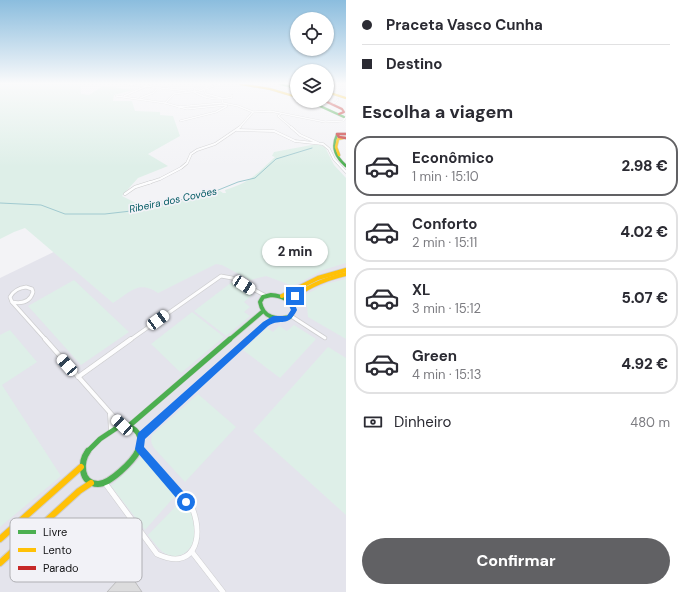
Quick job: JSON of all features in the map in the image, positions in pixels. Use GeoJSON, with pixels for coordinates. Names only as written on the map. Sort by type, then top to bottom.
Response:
{"type":"FeatureCollection","features":[{"type":"Feature","properties":{"kind":"main road"},"geometry":{"type":"LineString","coordinates":[[344,135],[337,140],[336,147],[340,156],[346,163]]}},
{"type":"Feature","properties":{"kind":"main road"},"geometry":{"type":"LineString","coordinates":[[344,135],[333,142],[334,151],[346,166]]}},
{"type":"Feature","properties":{"kind":"main road"},"geometry":{"type":"LineString","coordinates":[[282,296],[318,278],[346,270]]}},
{"type":"Feature","properties":{"kind":"main road"},"geometry":{"type":"LineString","coordinates":[[290,301],[306,288],[321,281],[346,274]]}},
{"type":"Feature","properties":{"kind":"main road"},"geometry":{"type":"LineString","coordinates":[[266,296],[282,296],[290,301],[294,310],[291,316],[285,320],[273,319],[262,312],[259,306],[261,299],[266,296]]}},
{"type":"Feature","properties":{"kind":"main road"},"geometry":{"type":"LineString","coordinates":[[130,425],[138,420],[262,312]]}},
{"type":"Feature","properties":{"kind":"main road"},"geometry":{"type":"LineString","coordinates":[[141,437],[265,324],[273,319]]}},
{"type":"Feature","properties":{"kind":"main road"},"geometry":{"type":"LineString","coordinates":[[24,518],[81,467],[86,453],[111,430],[122,425],[130,425],[135,428],[141,437],[140,449],[105,483],[91,483],[83,474],[81,467]]}},
{"type":"Feature","properties":{"kind":"main road"},"geometry":{"type":"LineString","coordinates":[[49,518],[79,491],[91,483]]}},
{"type":"Feature","properties":{"kind":"main road"},"geometry":{"type":"LineString","coordinates":[[0,540],[10,531]]}},
{"type":"Feature","properties":{"kind":"main road"},"geometry":{"type":"LineString","coordinates":[[0,563],[10,554]]}},
{"type":"Feature","properties":{"kind":"street"},"geometry":{"type":"LineString","coordinates":[[180,121],[217,112]]}},
{"type":"Feature","properties":{"kind":"street"},"geometry":{"type":"LineString","coordinates":[[248,112],[259,112]]}},
{"type":"Feature","properties":{"kind":"street"},"geometry":{"type":"LineString","coordinates":[[125,194],[135,187],[160,179],[181,168],[197,150],[215,144],[237,130],[253,112]]}},
{"type":"Feature","properties":{"kind":"street"},"geometry":{"type":"LineString","coordinates":[[272,112],[325,122],[342,121],[342,115]]}},
{"type":"Feature","properties":{"kind":"street"},"geometry":{"type":"LineString","coordinates":[[281,114],[278,116],[290,128],[329,149],[334,159],[346,172]]}},
{"type":"Feature","properties":{"kind":"street"},"geometry":{"type":"LineString","coordinates":[[237,130],[274,131],[295,141],[318,143]]}},
{"type":"Feature","properties":{"kind":"street"},"geometry":{"type":"LineString","coordinates":[[78,377],[220,276],[228,276],[233,278],[261,299]]}},
{"type":"Feature","properties":{"kind":"street"},"geometry":{"type":"LineString","coordinates":[[22,312],[24,305],[33,292],[30,288],[22,287],[11,294],[10,297],[12,302],[110,414],[122,425]]}},
{"type":"Feature","properties":{"kind":"street"},"geometry":{"type":"LineString","coordinates":[[255,293],[266,296]]}},
{"type":"Feature","properties":{"kind":"street"},"geometry":{"type":"LineString","coordinates":[[12,302],[19,303],[28,300]]}},
{"type":"Feature","properties":{"kind":"street"},"geometry":{"type":"LineString","coordinates":[[291,316],[325,338]]}},
{"type":"Feature","properties":{"kind":"street"},"geometry":{"type":"LineString","coordinates":[[110,414],[111,430]]}},
{"type":"Feature","properties":{"kind":"street"},"geometry":{"type":"LineString","coordinates":[[140,449],[195,514],[199,528],[197,541],[192,552],[182,559],[174,560],[164,558],[157,554],[142,534]]}},
{"type":"Feature","properties":{"kind":"street"},"geometry":{"type":"LineString","coordinates":[[105,483],[131,518]]}},
{"type":"Feature","properties":{"kind":"street"},"geometry":{"type":"LineString","coordinates":[[192,552],[224,592]]}},
{"type":"Feature","properties":{"kind":"shaded area"},"geometry":{"type":"Polygon","coordinates":[[[0,112],[151,112],[160,112],[160,115],[173,116],[180,136],[148,154],[168,166],[138,178],[122,196],[148,209],[220,191],[226,193],[225,190],[247,181],[257,173],[275,157],[272,156],[274,152],[317,144],[325,147],[334,165],[346,178],[346,263],[323,270],[293,286],[266,276],[250,280],[222,265],[216,264],[158,293],[151,289],[135,289],[113,303],[25,228],[0,239],[0,112]]]}},
{"type":"Feature","properties":{"kind":"shaded area"},"geometry":{"type":"Polygon","coordinates":[[[161,200],[263,259],[346,234],[346,592],[0,592],[0,278],[161,200]]]}},
{"type":"Feature","properties":{"kind":"shaded area"},"geometry":{"type":"Polygon","coordinates":[[[346,279],[346,339],[308,317],[307,306],[301,297],[326,284],[346,279]]]}},
{"type":"Feature","properties":{"kind":"shaded area"},"geometry":{"type":"Polygon","coordinates":[[[74,280],[129,332],[81,365],[28,306],[74,280]]]}},
{"type":"Feature","properties":{"kind":"shaded area"},"geometry":{"type":"Polygon","coordinates":[[[232,282],[252,295],[244,302],[250,307],[244,312],[250,316],[226,336],[194,311],[232,282]]]}},
{"type":"Feature","properties":{"kind":"shaded area"},"geometry":{"type":"Polygon","coordinates":[[[192,312],[224,337],[181,373],[151,344],[192,312]]]}},
{"type":"Feature","properties":{"kind":"shaded area"},"geometry":{"type":"Polygon","coordinates":[[[294,325],[316,339],[280,378],[243,350],[267,328],[273,332],[279,326],[287,331],[294,325]]]}},
{"type":"Feature","properties":{"kind":"shaded area"},"geometry":{"type":"Polygon","coordinates":[[[10,330],[37,362],[2,385],[61,476],[0,527],[0,335],[10,330]]]}},
{"type":"Feature","properties":{"kind":"shaded area"},"geometry":{"type":"Polygon","coordinates":[[[328,347],[346,358],[346,515],[253,431],[328,347]]]}},
{"type":"Feature","properties":{"kind":"shaded area"},"geometry":{"type":"Polygon","coordinates":[[[198,394],[236,427],[185,482],[154,448],[151,440],[153,434],[198,394]]]}},
{"type":"Feature","properties":{"kind":"shaded area"},"geometry":{"type":"Polygon","coordinates":[[[142,457],[175,496],[145,530],[142,526],[142,518],[136,518],[111,486],[142,457]]]}},
{"type":"Feature","properties":{"kind":"shaded area"},"geometry":{"type":"Polygon","coordinates":[[[181,501],[194,518],[196,532],[192,546],[187,551],[182,555],[168,555],[159,549],[148,535],[181,501]]]}},
{"type":"Feature","properties":{"kind":"building"},"geometry":{"type":"Polygon","coordinates":[[[116,582],[135,582],[142,592],[107,592],[116,582]]]}},
{"type":"Feature","properties":{"kind":"waterway","name":"Ribeira dos Covões"},"geometry":{"type":"LineString","coordinates":[[0,203],[41,205],[65,214],[105,214],[131,211],[211,193],[238,182],[255,178],[276,159],[312,148]]}},
{"type":"Feature","properties":{"kind":"traffic: fast"},"geometry":{"type":"LineString","coordinates":[[332,112],[344,117]]}},
{"type":"Feature","properties":{"kind":"traffic: fast"},"geometry":{"type":"LineString","coordinates":[[337,135],[334,144],[335,152],[346,166]]}},
{"type":"Feature","properties":{"kind":"traffic: fast"},"geometry":{"type":"LineString","coordinates":[[271,295],[282,297],[291,303],[294,310],[290,317],[280,319],[270,317],[263,312],[260,302],[263,297],[271,295]]}},
{"type":"Feature","properties":{"kind":"traffic: fast"},"geometry":{"type":"LineString","coordinates":[[130,425],[262,312]]}},
{"type":"Feature","properties":{"kind":"traffic: fast"},"geometry":{"type":"LineString","coordinates":[[121,425],[132,426],[138,431],[140,441],[136,454],[126,466],[109,480],[98,484],[92,483],[84,475],[82,469],[84,457],[95,443],[121,425]]}},
{"type":"Feature","properties":{"kind":"traffic: slow"},"geometry":{"type":"LineString","coordinates":[[339,155],[336,147],[338,139],[343,138]]}},
{"type":"Feature","properties":{"kind":"traffic: slow"},"geometry":{"type":"LineString","coordinates":[[282,296],[318,278],[346,270]]}},
{"type":"Feature","properties":{"kind":"traffic: slow"},"geometry":{"type":"LineString","coordinates":[[290,301],[302,291],[316,283],[346,274]]}},
{"type":"Feature","properties":{"kind":"traffic: slow"},"geometry":{"type":"LineString","coordinates":[[141,437],[265,324],[273,319]]}},
{"type":"Feature","properties":{"kind":"traffic: slow"},"geometry":{"type":"LineString","coordinates":[[24,518],[81,467]]}},
{"type":"Feature","properties":{"kind":"traffic: slow"},"geometry":{"type":"LineString","coordinates":[[49,518],[79,491],[91,483]]}},
{"type":"Feature","properties":{"kind":"traffic: slow"},"geometry":{"type":"LineString","coordinates":[[0,539],[10,530]]}},
{"type":"Feature","properties":{"kind":"traffic: slow"},"geometry":{"type":"LineString","coordinates":[[0,563],[10,554]]}},
{"type":"Feature","properties":{"kind":"traffic: jam"},"geometry":{"type":"LineString","coordinates":[[339,114],[344,112]]}},
{"type":"Feature","properties":{"kind":"traffic: jam"},"geometry":{"type":"LineString","coordinates":[[346,134],[337,134],[339,137],[346,138]]}},
{"type":"Feature","properties":{"kind":"route"},"geometry":{"type":"LineString","coordinates":[[186,502],[140,449],[141,437],[150,427],[265,324],[273,319],[285,320],[290,318],[294,310],[290,301],[295,296]]}}]}
